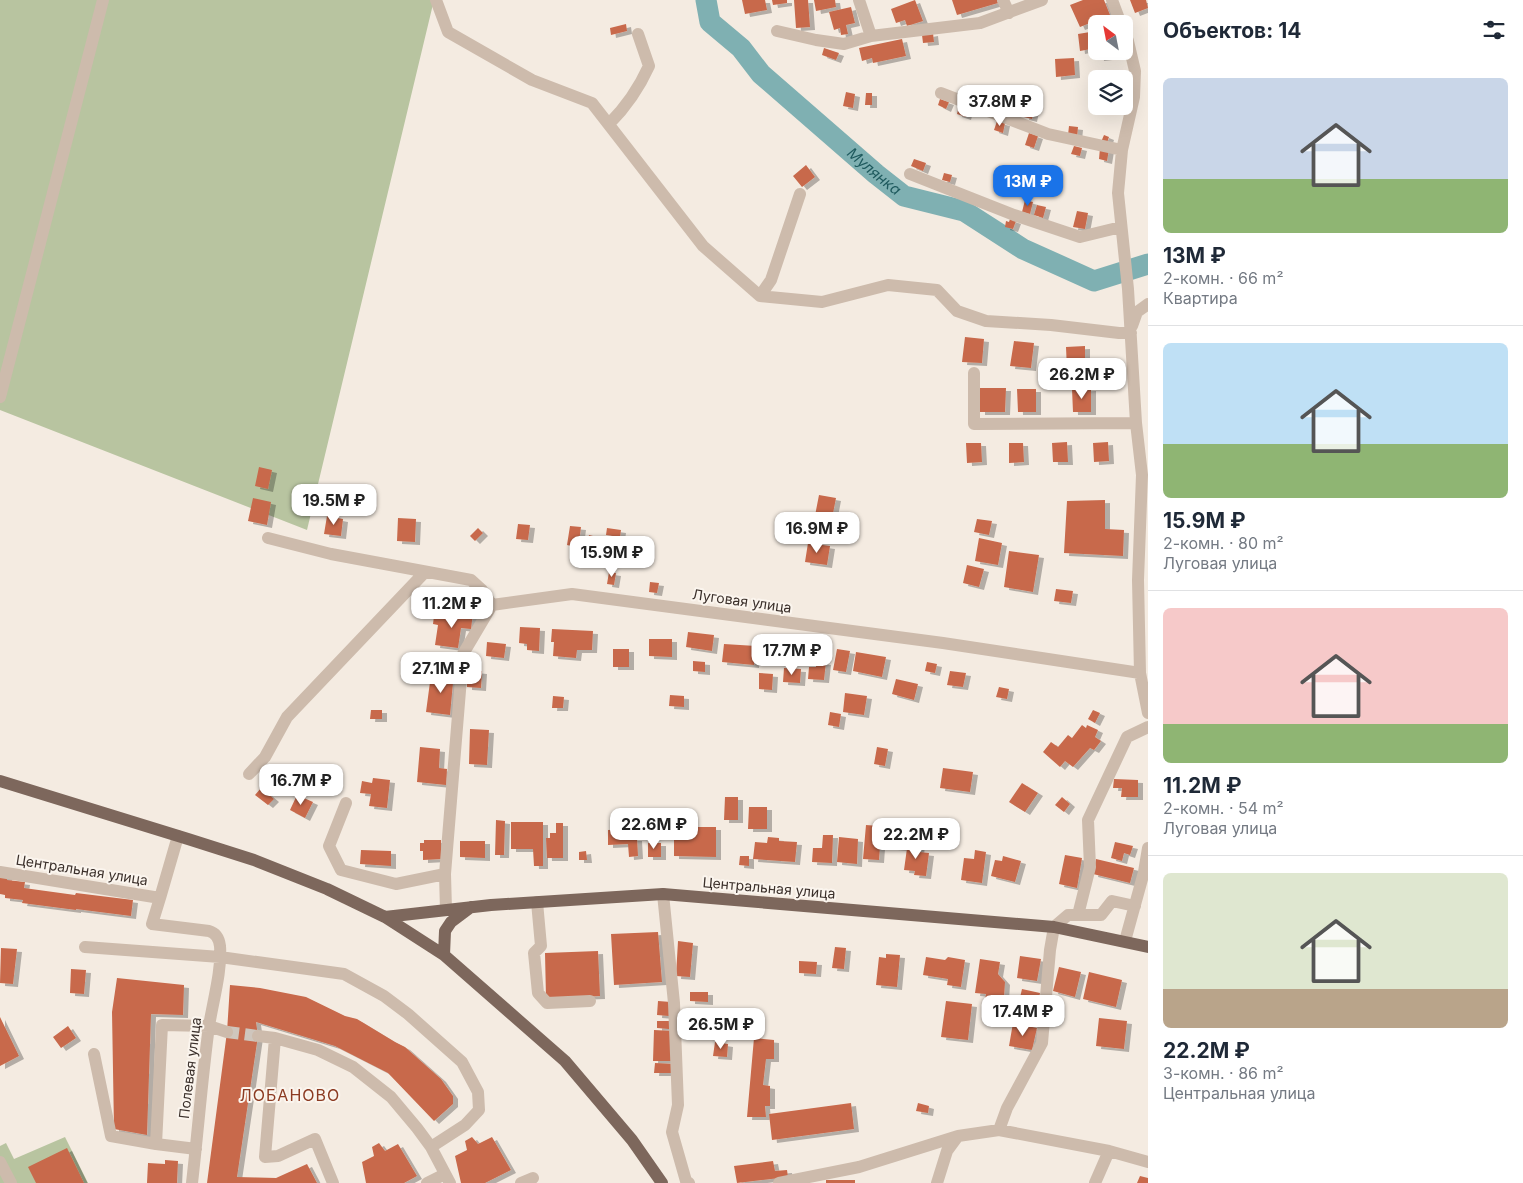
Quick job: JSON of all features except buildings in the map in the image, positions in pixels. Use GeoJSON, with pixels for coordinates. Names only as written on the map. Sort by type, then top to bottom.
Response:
{"type":"FeatureCollection","features":[{"type":"Feature","properties":{"kind":"main road"},"geometry":{"type":"LineString","coordinates":[[0,781],[254,860],[327,889],[385,917],[444,955],[565,1061],[632,1140],[662,1183]]}},
{"type":"Feature","properties":{"kind":"main road","name":"Центральная улица"},"geometry":{"type":"LineString","coordinates":[[385,917],[471,907],[663,894],[1054,927],[1148,947]]}},
{"type":"Feature","properties":{"kind":"main road"},"geometry":{"type":"LineString","coordinates":[[444,955],[445,931],[451,922],[471,907]]}},
{"type":"Feature","properties":{"kind":"street"},"geometry":{"type":"LineString","coordinates":[[0,397],[103,0]]}},
{"type":"Feature","properties":{"kind":"street"},"geometry":{"type":"LineString","coordinates":[[436,0],[448,32],[532,80],[592,103],[703,246],[760,296],[822,302],[888,285],[936,290],[957,311],[986,321],[1051,325],[1119,333],[1131,330]]}},
{"type":"Feature","properties":{"kind":"street"},"geometry":{"type":"LineString","coordinates":[[859,0],[871,36]]}},
{"type":"Feature","properties":{"kind":"street"},"geometry":{"type":"LineString","coordinates":[[1003,0],[1009,13]]}},
{"type":"Feature","properties":{"kind":"street"},"geometry":{"type":"LineString","coordinates":[[777,31],[844,44],[871,36],[980,23],[1042,0]]}},
{"type":"Feature","properties":{"kind":"street"},"geometry":{"type":"LineString","coordinates":[[1112,0],[1118,15]]}},
{"type":"Feature","properties":{"kind":"street"},"geometry":{"type":"LineString","coordinates":[[609,124],[623,109],[641,84],[649,66],[638,34]]}},
{"type":"Feature","properties":{"kind":"street"},"geometry":{"type":"LineString","coordinates":[[1132,60],[1135,71],[1134,96],[1122,150],[1118,193],[1128,289],[1136,423],[1142,475],[1138,580],[1140,673],[1148,713]]}},
{"type":"Feature","properties":{"kind":"street"},"geometry":{"type":"LineString","coordinates":[[941,93],[1048,134],[1122,150]]}},
{"type":"Feature","properties":{"kind":"street"},"geometry":{"type":"LineString","coordinates":[[1134,96],[1148,96]]}},
{"type":"Feature","properties":{"kind":"street"},"geometry":{"type":"LineString","coordinates":[[910,174],[1014,215],[1080,237],[1121,227]]}},
{"type":"Feature","properties":{"kind":"street"},"geometry":{"type":"LineString","coordinates":[[760,296],[771,280],[800,194]]}},
{"type":"Feature","properties":{"kind":"street"},"geometry":{"type":"LineString","coordinates":[[1131,330],[1137,312],[1148,304]]}},
{"type":"Feature","properties":{"kind":"street"},"geometry":{"type":"LineString","coordinates":[[974,373],[974,424],[1136,423]]}},
{"type":"Feature","properties":{"kind":"street"},"geometry":{"type":"LineString","coordinates":[[268,538],[331,554],[471,580],[482,590],[492,605],[463,654],[445,874],[446,910]]}},
{"type":"Feature","properties":{"kind":"street"},"geometry":{"type":"LineString","coordinates":[[249,774],[265,757],[287,717],[425,572]]}},
{"type":"Feature","properties":{"kind":"street","name":"Луговая улица"},"geometry":{"type":"LineString","coordinates":[[492,605],[572,594],[944,643],[1140,673]]}},
{"type":"Feature","properties":{"kind":"street"},"geometry":{"type":"LineString","coordinates":[[1078,914],[1090,867],[1088,820],[1127,737],[1148,727]]}},
{"type":"Feature","properties":{"kind":"street"},"geometry":{"type":"LineString","coordinates":[[346,803],[329,846],[341,870],[396,884],[445,874]]}},
{"type":"Feature","properties":{"kind":"street"},"geometry":{"type":"LineString","coordinates":[[160,898],[178,836]]}},
{"type":"Feature","properties":{"kind":"street"},"geometry":{"type":"LineString","coordinates":[[1125,941],[1144,872],[1148,848]]}},
{"type":"Feature","properties":{"kind":"street","name":"Центральная улица"},"geometry":{"type":"LineString","coordinates":[[0,872],[160,898],[152,924],[214,933],[219,942],[220,957]]}},
{"type":"Feature","properties":{"kind":"street"},"geometry":{"type":"LineString","coordinates":[[663,894],[674,1003],[678,1096],[672,1132],[688,1183]]}},
{"type":"Feature","properties":{"kind":"street"},"geometry":{"type":"LineString","coordinates":[[537,902],[541,946],[534,953],[538,993],[547,1003],[590,1001]]}},
{"type":"Feature","properties":{"kind":"street"},"geometry":{"type":"LineString","coordinates":[[999,1130],[1007,1108],[1042,1043],[1050,950],[1054,927],[1068,915],[1101,914],[1112,902],[1135,906]]}},
{"type":"Feature","properties":{"kind":"street"},"geometry":{"type":"LineString","coordinates":[[85,947],[220,957],[344,974],[384,996],[408,1014],[462,1062],[478,1092],[479,1110],[465,1125],[431,1147]]}},
{"type":"Feature","properties":{"kind":"street","name":"Полевая улица"},"geometry":{"type":"LineString","coordinates":[[192,1183],[209,1026],[220,957]]}},
{"type":"Feature","properties":{"kind":"street"},"geometry":{"type":"LineString","coordinates":[[156,1144],[162,1025],[209,1026],[227,1032]]}},
{"type":"Feature","properties":{"kind":"street"},"geometry":{"type":"LineString","coordinates":[[258,1036],[275,1038],[318,1050],[353,1067],[391,1097],[431,1147],[448,1179],[427,1183]]}},
{"type":"Feature","properties":{"kind":"street"},"geometry":{"type":"LineString","coordinates":[[275,1038],[265,1157],[278,1156],[315,1140],[333,1183]]}},
{"type":"Feature","properties":{"kind":"street"},"geometry":{"type":"LineString","coordinates":[[94,1054],[110,1136],[196,1149]]}},
{"type":"Feature","properties":{"kind":"street"},"geometry":{"type":"LineString","coordinates":[[779,1183],[859,1167],[958,1136],[999,1130],[1109,1151],[1148,1162]]}},
{"type":"Feature","properties":{"kind":"street"},"geometry":{"type":"LineString","coordinates":[[937,1183],[947,1151],[958,1136]]}},
{"type":"Feature","properties":{"kind":"street"},"geometry":{"type":"LineString","coordinates":[[1095,1183],[1109,1151]]}},
{"type":"Feature","properties":{"kind":"street"},"geometry":{"type":"LineString","coordinates":[[0,1162],[11,1183]]}},
{"type":"Feature","properties":{"kind":"street"},"geometry":{"type":"LineString","coordinates":[[521,1183],[533,1178]]}},
{"type":"Feature","properties":{"kind":"green space"},"geometry":{"type":"Polygon","coordinates":[[[0,0],[434,0],[307,530],[0,410],[0,0]]]}},
{"type":"Feature","properties":{"kind":"green space"},"geometry":{"type":"Polygon","coordinates":[[[65,1137],[88,1183],[0,1183],[0,1146],[6,1143],[14,1159],[65,1137]]]}},
{"type":"Feature","properties":{"kind":"waterway","name":"Мулянка"},"geometry":{"type":"LineString","coordinates":[[706,0],[710,22],[741,48],[761,74],[904,196],[964,211],[1023,249],[1094,281],[1148,264]]}},
{"type":"Feature","properties":{"kind":"tunnel"},"geometry":{"type":"LineString","coordinates":[[227,1032],[258,1036]]}},
{"type":"Feature","properties":{"kind":"district","name":"ЛОБАНОВО"},"geometry":{"type":"Point","coordinates":[290,1095]}}]}
